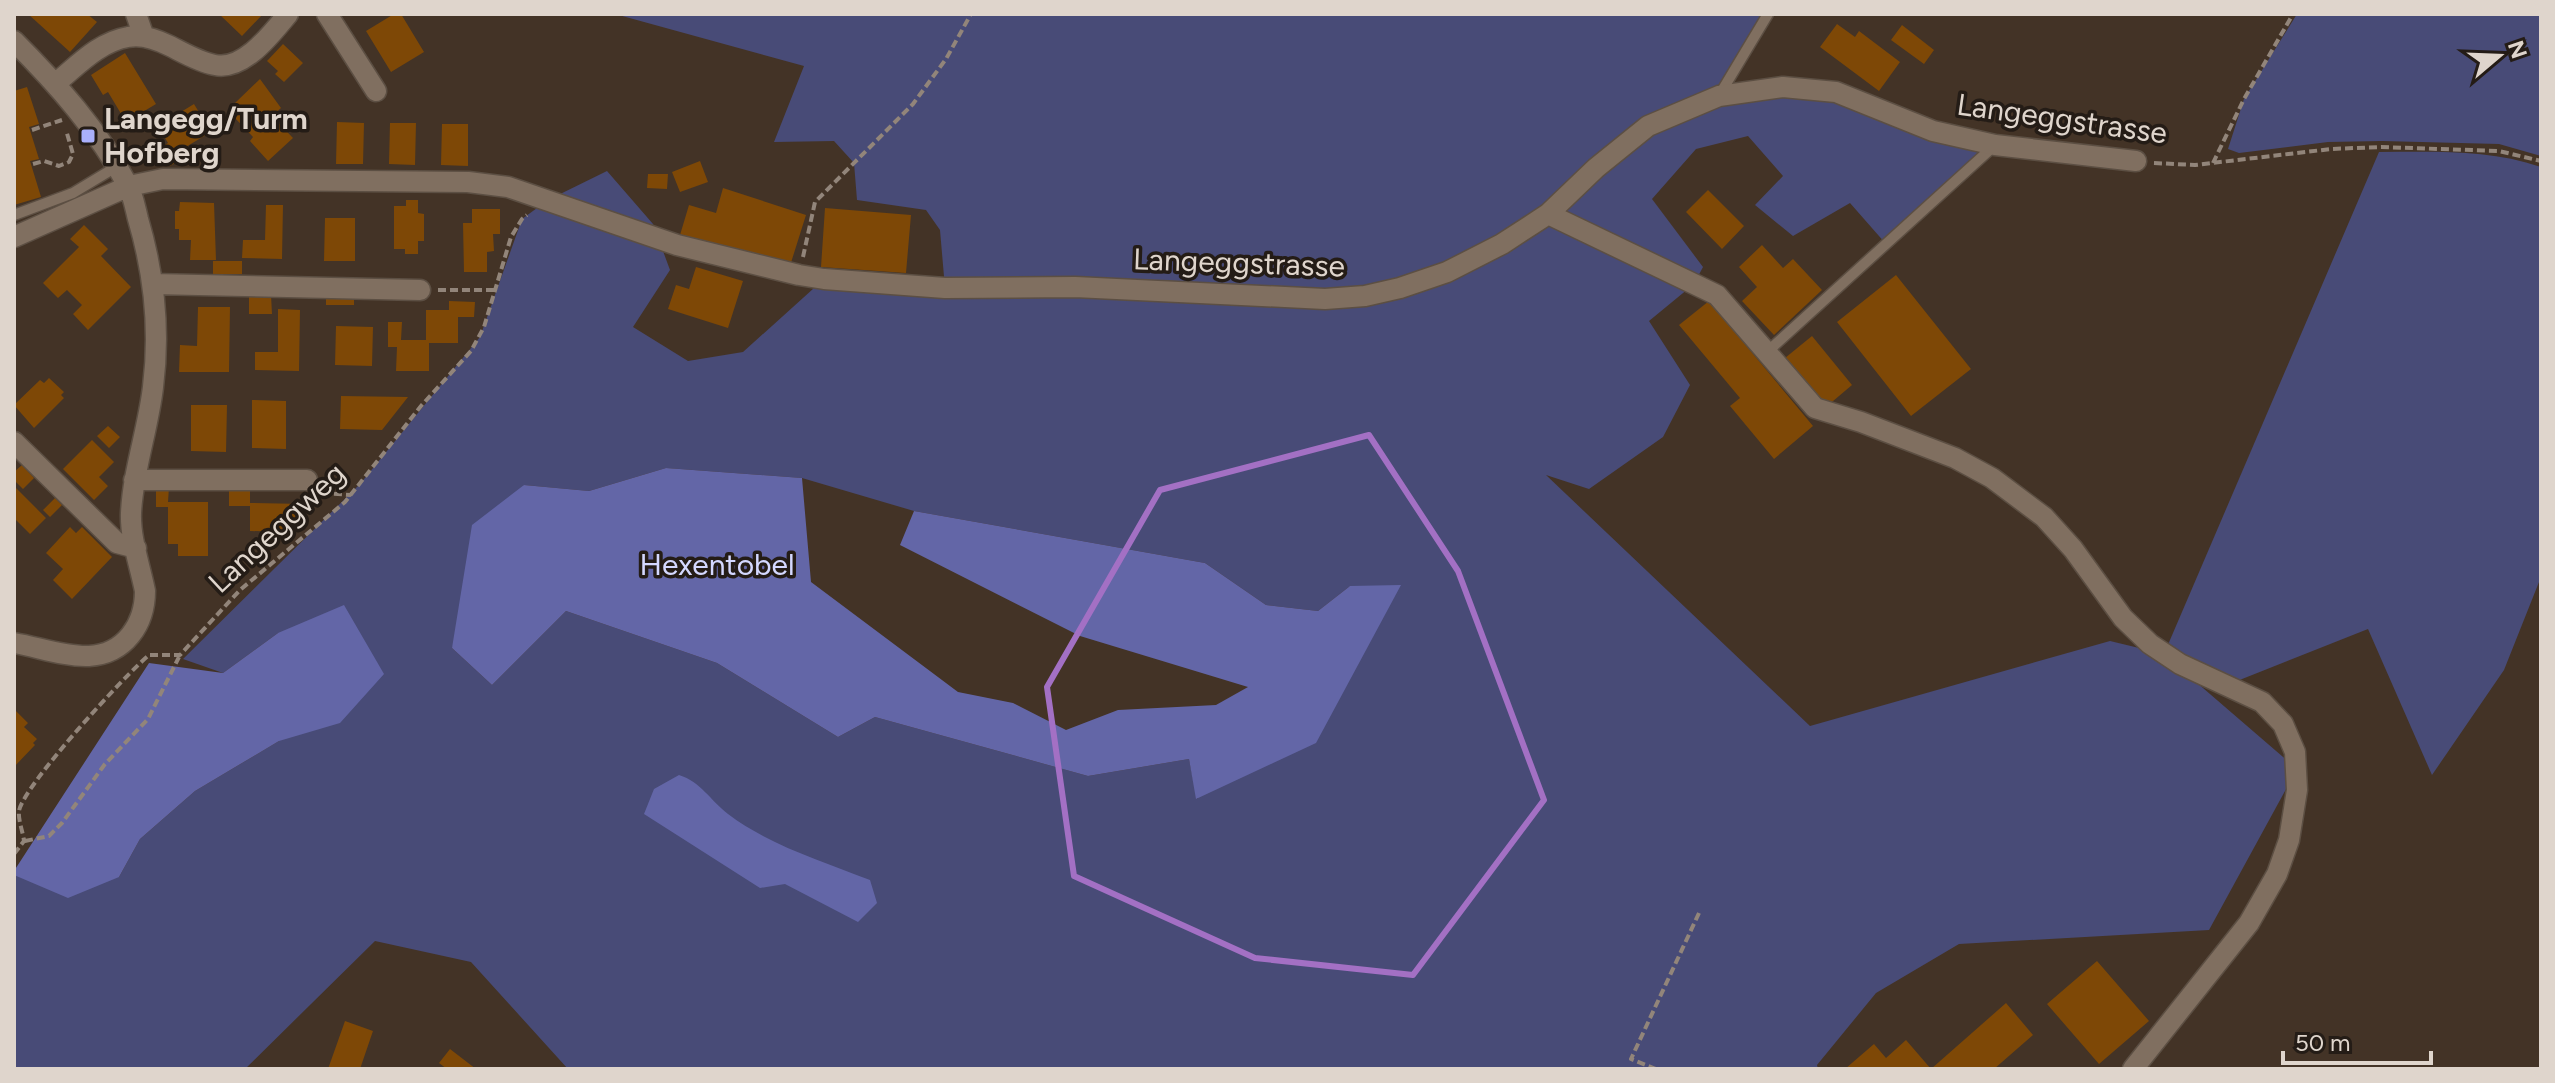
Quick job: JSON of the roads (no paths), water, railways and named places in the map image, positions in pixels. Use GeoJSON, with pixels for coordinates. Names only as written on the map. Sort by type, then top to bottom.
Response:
{"type":"FeatureCollection","features":[{"type":"Feature","properties":{"kind":"street"},"geometry":{"type":"LineString","coordinates":[[136,14],[144,37]]}},
{"type":"Feature","properties":{"kind":"street"},"geometry":{"type":"LineString","coordinates":[[56,83],[94,51],[112,41],[132,36],[144,37],[218,66],[242,60],[288,14]]}},
{"type":"Feature","properties":{"kind":"street"},"geometry":{"type":"LineString","coordinates":[[327,14],[376,91]]}},
{"type":"Feature","properties":{"kind":"street"},"geometry":{"type":"LineString","coordinates":[[14,41],[56,83],[69,114],[129,186],[153,284],[155,361],[149,419],[134,480],[131,516],[145,603],[135,630],[122,644],[91,656],[14,643]]}},
{"type":"Feature","properties":{"kind":"street","name":"Langeggstrasse"},"geometry":{"type":"LineString","coordinates":[[129,186],[163,179],[468,182],[508,187],[677,245],[824,279],[945,288],[1075,287],[1325,299],[1365,296],[1400,288],[1447,272],[1502,244],[1548,214],[1604,161],[1648,126],[1719,96],[1783,87],[1836,92],[1933,131],[1995,145],[2136,161]]}},
{"type":"Feature","properties":{"kind":"street"},"geometry":{"type":"LineString","coordinates":[[14,237],[129,186]]}},
{"type":"Feature","properties":{"kind":"street"},"geometry":{"type":"LineString","coordinates":[[1548,214],[1717,295],[1815,408],[1955,458],[2011,491],[2060,534],[2123,618],[2150,644],[2180,664],[2262,702],[2283,724],[2295,752],[2297,790],[2289,840],[2277,874],[2249,923],[2133,1069]]}},
{"type":"Feature","properties":{"kind":"street"},"geometry":{"type":"LineString","coordinates":[[153,284],[420,290]]}},
{"type":"Feature","properties":{"kind":"street"},"geometry":{"type":"LineString","coordinates":[[14,442],[117,543],[136,548]]}},
{"type":"Feature","properties":{"kind":"street"},"geometry":{"type":"LineString","coordinates":[[134,480],[307,480]]}},
{"type":"Feature","properties":{"kind":"lane"},"geometry":{"type":"LineString","coordinates":[[1719,96],[1768,14]]}},
{"type":"Feature","properties":{"kind":"lane"},"geometry":{"type":"LineString","coordinates":[[1767,352],[1995,145]]}},
{"type":"Feature","properties":{"kind":"lane"},"geometry":{"type":"LineString","coordinates":[[14,215],[73,193],[116,167]]}},
{"type":"Feature","properties":{"kind":"place","name":"Langegg/Turm Hofberg"},"geometry":{"type":"Point","coordinates":[88,136]}},
{"type":"Feature","properties":{"kind":"park label","name":"Hexentobel"},"geometry":{"type":"Point","coordinates":[717,565]}}]}
